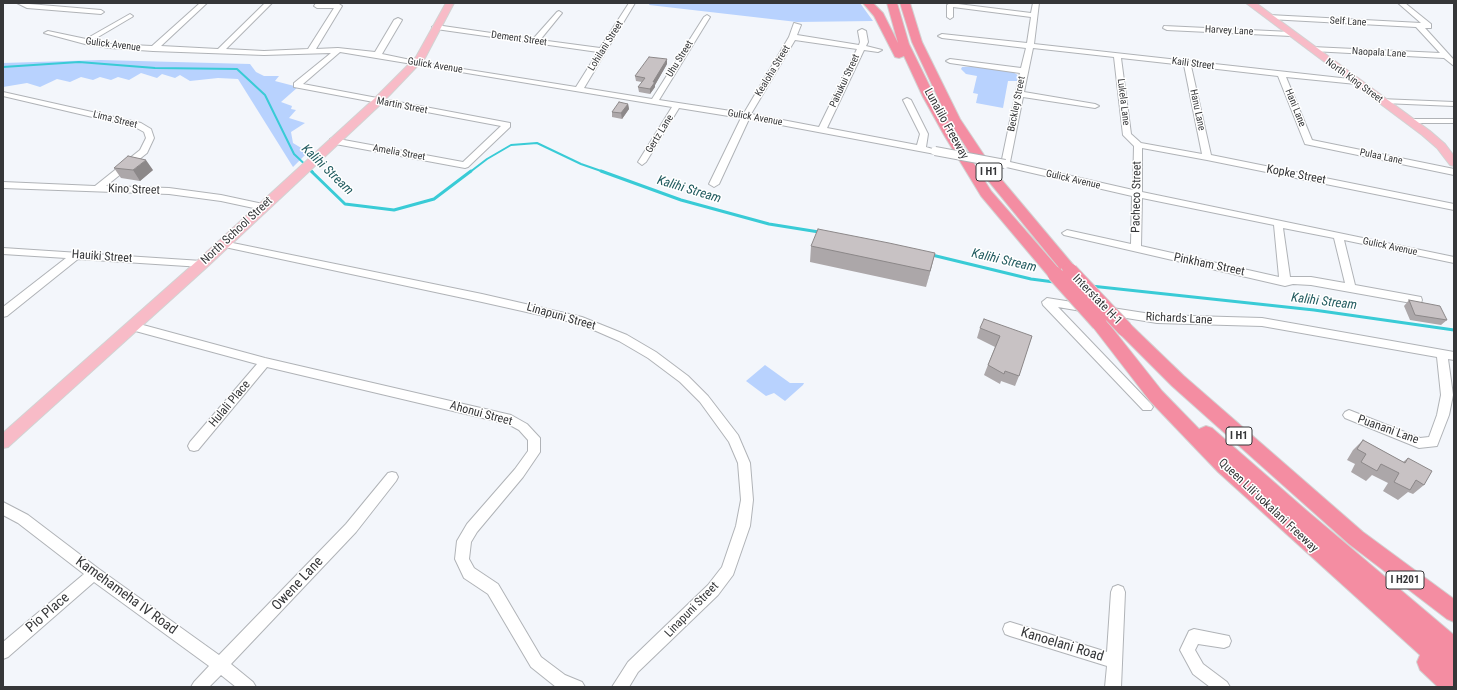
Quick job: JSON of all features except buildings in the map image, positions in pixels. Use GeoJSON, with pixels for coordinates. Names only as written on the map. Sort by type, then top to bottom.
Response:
{"type":"FeatureCollection","features":[{"type":"Feature","properties":{"kind":"highway"},"geometry":{"type":"LineString","coordinates":[[868,3],[879,15],[902,62],[950,135]]}},
{"type":"Feature","properties":{"kind":"highway","name":"Lunalilo Freeway"},"geometry":{"type":"LineString","coordinates":[[892,3],[904,44],[950,135],[986,192],[1062,272]]}},
{"type":"Feature","properties":{"kind":"highway","name":"Lunalilo Freeway"},"geometry":{"type":"LineString","coordinates":[[905,3],[912,29],[925,61],[954,119],[991,175],[1099,323]]}},
{"type":"Feature","properties":{"kind":"highway"},"geometry":{"type":"LineString","coordinates":[[916,3],[917,16],[924,40],[925,61]]}},
{"type":"Feature","properties":{"kind":"highway","name":"Interstate H-1"},"geometry":{"type":"LineString","coordinates":[[1062,272],[1125,329],[1178,382],[1356,538]]}},
{"type":"Feature","properties":{"kind":"highway"},"geometry":{"type":"LineString","coordinates":[[1099,323],[1156,385],[1216,443],[1454,649]]}},
{"type":"Feature","properties":{"kind":"highway","name":"Queen Liliʻuokalani Freeway"},"geometry":{"type":"LineString","coordinates":[[1099,323],[1156,396],[1224,467],[1309,544],[1454,671]]}},
{"type":"Feature","properties":{"kind":"highway","name":"I H1"},"geometry":{"type":"LineString","coordinates":[[1356,538],[1454,612]]}},
{"type":"Feature","properties":{"kind":"highway","name":"I H201"},"geometry":{"type":"LineString","coordinates":[[1356,538],[1454,623]]}},
{"type":"Feature","properties":{"kind":"highway"},"geometry":{"type":"LineString","coordinates":[[1309,544],[1454,687]]}},
{"type":"Feature","properties":{"kind":"main road","name":"North School Street"},"geometry":{"type":"LineString","coordinates":[[3,442],[202,264],[333,141],[378,101],[416,63],[450,3]]}},
{"type":"Feature","properties":{"kind":"main road","name":"North King Street"},"geometry":{"type":"LineString","coordinates":[[1250,3],[1410,121],[1440,146],[1454,163]]}},
{"type":"Feature","properties":{"kind":"street"},"geometry":{"type":"LineString","coordinates":[[20,3],[27,6],[52,9],[101,12]]}},
{"type":"Feature","properties":{"kind":"street"},"geometry":{"type":"LineString","coordinates":[[153,49],[204,3]]}},
{"type":"Feature","properties":{"kind":"street"},"geometry":{"type":"LineString","coordinates":[[220,52],[269,3]]}},
{"type":"Feature","properties":{"kind":"street"},"geometry":{"type":"LineString","coordinates":[[310,52],[339,6],[317,6],[320,3]]}},
{"type":"Feature","properties":{"kind":"street","name":"Lohilani Street"},"geometry":{"type":"LineString","coordinates":[[579,89],[632,3]]}},
{"type":"Feature","properties":{"kind":"street","name":"Beckley Street"},"geometry":{"type":"LineString","coordinates":[[1005,164],[1030,45],[1036,3]]}},
{"type":"Feature","properties":{"kind":"street","name":"Self Lane"},"geometry":{"type":"LineString","coordinates":[[1269,17],[1428,26],[1401,3]]}},
{"type":"Feature","properties":{"kind":"street"},"geometry":{"type":"LineString","coordinates":[[950,17],[950,6],[1034,15]]}},
{"type":"Feature","properties":{"kind":"street"},"geometry":{"type":"LineString","coordinates":[[535,41],[559,12]]}},
{"type":"Feature","properties":{"kind":"street"},"geometry":{"type":"LineString","coordinates":[[85,42],[130,16]]}},
{"type":"Feature","properties":{"kind":"street","name":"Uhu Street"},"geometry":{"type":"LineString","coordinates":[[654,101],[707,18]]}},
{"type":"Feature","properties":{"kind":"street"},"geometry":{"type":"LineString","coordinates":[[377,55],[398,20]]}},
{"type":"Feature","properties":{"kind":"street","name":"Kealoha Street"},"geometry":{"type":"LineString","coordinates":[[714,184],[746,116],[793,37],[797,25]]}},
{"type":"Feature","properties":{"kind":"street"},"geometry":{"type":"LineString","coordinates":[[1418,25],[1454,64]]}},
{"type":"Feature","properties":{"kind":"street","name":"Dement Street"},"geometry":{"type":"LineString","coordinates":[[436,27],[603,51]]}},
{"type":"Feature","properties":{"kind":"street","name":"Harvey Lane"},"geometry":{"type":"LineString","coordinates":[[1167,28],[1291,34]]}},
{"type":"Feature","properties":{"kind":"street","name":"Pahukui Street"},"geometry":{"type":"LineString","coordinates":[[822,130],[864,42],[862,31]]}},
{"type":"Feature","properties":{"kind":"street","name":"Gulick Avenue"},"geometry":{"type":"LineString","coordinates":[[48,33],[85,42],[110,46],[153,49],[264,53],[338,50],[377,55],[416,63],[746,116],[921,148],[1005,164],[1137,194],[1454,260]]}},
{"type":"Feature","properties":{"kind":"street"},"geometry":{"type":"LineString","coordinates":[[942,36],[1019,46],[1030,45]]}},
{"type":"Feature","properties":{"kind":"street"},"geometry":{"type":"LineString","coordinates":[[793,37],[878,50]]}},
{"type":"Feature","properties":{"kind":"street","name":"Kaili Street"},"geometry":{"type":"LineString","coordinates":[[1030,45],[1356,82]]}},
{"type":"Feature","properties":{"kind":"street","name":"Naopala Lane"},"geometry":{"type":"LineString","coordinates":[[1312,49],[1447,56]]}},
{"type":"Feature","properties":{"kind":"street","name":"Martin Street"},"geometry":{"type":"LineString","coordinates":[[338,50],[297,85],[507,125],[465,165]]}},
{"type":"Feature","properties":{"kind":"street","name":"Lukela Lane"},"geometry":{"type":"LineString","coordinates":[[1117,55],[1127,135],[1138,145]]}},
{"type":"Feature","properties":{"kind":"street"},"geometry":{"type":"LineString","coordinates":[[950,62],[1024,71]]}},
{"type":"Feature","properties":{"kind":"street","name":"Hanu Lane"},"geometry":{"type":"LineString","coordinates":[[1187,63],[1207,157]]}},
{"type":"Feature","properties":{"kind":"street","name":"Hani Lane"},"geometry":{"type":"LineString","coordinates":[[1282,74],[1308,142]]}},
{"type":"Feature","properties":{"kind":"street","name":"Lima Street"},"geometry":{"type":"LineString","coordinates":[[3,94],[138,125],[148,131],[150,138],[144,151],[98,188]]}},
{"type":"Feature","properties":{"kind":"street"},"geometry":{"type":"LineString","coordinates":[[1019,94],[1095,106]]}},
{"type":"Feature","properties":{"kind":"street"},"geometry":{"type":"LineString","coordinates":[[907,100],[924,134],[921,148]]}},
{"type":"Feature","properties":{"kind":"street"},"geometry":{"type":"LineString","coordinates":[[1383,101],[1454,104]]}},
{"type":"Feature","properties":{"kind":"street","name":"Gertz Lane"},"geometry":{"type":"LineString","coordinates":[[642,162],[677,105]]}},
{"type":"Feature","properties":{"kind":"street"},"geometry":{"type":"LineString","coordinates":[[1410,121],[1454,121]]}},
{"type":"Feature","properties":{"kind":"street","name":"Amelia Street"},"geometry":{"type":"LineString","coordinates":[[333,141],[465,165]]}},
{"type":"Feature","properties":{"kind":"street","name":"Pulaa Lane"},"geometry":{"type":"LineString","coordinates":[[1308,142],[1454,172]]}},
{"type":"Feature","properties":{"kind":"street","name":"Kopke Street"},"geometry":{"type":"LineString","coordinates":[[1138,145],[1207,157],[1454,207]]}},
{"type":"Feature","properties":{"kind":"street","name":"Pacheco Street"},"geometry":{"type":"LineString","coordinates":[[1136,249],[1138,145]]}},
{"type":"Feature","properties":{"kind":"street","name":"Kino Street"},"geometry":{"type":"LineString","coordinates":[[3,185],[169,191],[221,198],[263,207]]}},
{"type":"Feature","properties":{"kind":"street"},"geometry":{"type":"LineString","coordinates":[[1278,224],[1285,282]]}},
{"type":"Feature","properties":{"kind":"street","name":"Pinkham Street"},"geometry":{"type":"LineString","coordinates":[[1067,233],[1285,282],[1293,280],[1311,281],[1417,300]]}},
{"type":"Feature","properties":{"kind":"street"},"geometry":{"type":"LineString","coordinates":[[1338,236],[1351,289]]}},
{"type":"Feature","properties":{"kind":"street","name":"Linapuni Street"},"geometry":{"type":"LineString","coordinates":[[223,244],[482,298],[582,321],[623,338],[652,355],[684,379],[704,399],[734,438],[744,463],[747,500],[743,526],[728,570],[713,590],[633,667],[620,687]]}},
{"type":"Feature","properties":{"kind":"street","name":"Hauiki Street"},"geometry":{"type":"LineString","coordinates":[[3,251],[202,264]]}},
{"type":"Feature","properties":{"kind":"street"},"geometry":{"type":"LineString","coordinates":[[3,313],[77,255]]}},
{"type":"Feature","properties":{"kind":"street","name":"Richards Lane"},"geometry":{"type":"LineString","coordinates":[[1147,407],[1047,302],[1157,319],[1262,322],[1448,355]]}},
{"type":"Feature","properties":{"kind":"street","name":"Ahonui Street"},"geometry":{"type":"LineString","coordinates":[[132,326],[265,362],[511,420],[523,427],[534,438],[534,452],[519,473],[472,528],[464,541],[462,559],[469,573],[493,589],[536,662],[560,681],[577,687]]}},
{"type":"Feature","properties":{"kind":"street","name":"Puanani Lane"},"geometry":{"type":"LineString","coordinates":[[1349,415],[1419,443],[1433,442],[1443,415],[1446,395],[1448,355]]}},
{"type":"Feature","properties":{"kind":"street","name":"Hulali Place"},"geometry":{"type":"LineString","coordinates":[[194,446],[265,362]]}},
{"type":"Feature","properties":{"kind":"street","name":"Owene Lane"},"geometry":{"type":"LineString","coordinates":[[199,687],[351,528],[392,477]]}},
{"type":"Feature","properties":{"kind":"street","name":"Kamehameha IV Road"},"geometry":{"type":"LineString","coordinates":[[3,508],[23,519],[94,574],[221,665],[248,687]]}},
{"type":"Feature","properties":{"kind":"street","name":"Pio Place"},"geometry":{"type":"LineString","coordinates":[[3,652],[94,574]]}},
{"type":"Feature","properties":{"kind":"street"},"geometry":{"type":"LineString","coordinates":[[1113,687],[1118,592]]}},
{"type":"Feature","properties":{"kind":"street","name":"Kanoelani Road"},"geometry":{"type":"LineString","coordinates":[[1010,629],[1114,661]]}},
{"type":"Feature","properties":{"kind":"street"},"geometry":{"type":"LineString","coordinates":[[1222,687],[1198,669],[1187,650],[1194,636],[1224,642]]}},
{"type":"Feature","properties":{"kind":"shaded area"},"geometry":{"type":"Polygon","coordinates":[[[650,3],[860,3],[873,21],[797,22],[649,5],[650,3]]]}},
{"type":"Feature","properties":{"kind":"shaded area"},"geometry":{"type":"Polygon","coordinates":[[[101,60],[250,64],[256,72],[264,76],[279,76],[275,81],[298,87],[281,102],[292,106],[291,109],[296,110],[289,118],[305,123],[291,132],[293,143],[308,152],[293,167],[238,79],[218,78],[190,81],[180,75],[175,78],[162,74],[157,78],[141,73],[129,80],[118,77],[111,80],[100,77],[93,80],[81,77],[70,82],[57,79],[40,87],[27,83],[3,87],[3,63],[101,60]]]}},
{"type":"Feature","properties":{"kind":"shaded area"},"geometry":{"type":"Polygon","coordinates":[[[978,66],[1013,72],[1019,76],[1017,81],[1008,81],[1003,108],[976,103],[978,94],[973,93],[977,76],[966,74],[961,69],[962,67],[978,66]]]}},
{"type":"Feature","properties":{"kind":"shaded area"},"geometry":{"type":"Polygon","coordinates":[[[765,365],[790,383],[804,383],[785,401],[774,393],[766,396],[746,381],[765,365]]]}},
{"type":"Feature","properties":{"kind":"waterway","name":"Kalihi Stream"},"geometry":{"type":"LineString","coordinates":[[3,67],[79,62],[155,68],[237,69],[265,95],[294,154],[313,172]]}},
{"type":"Feature","properties":{"kind":"waterway","name":"Kalihi Stream"},"geometry":{"type":"LineString","coordinates":[[470,172],[487,159],[511,145],[537,143],[581,164],[604,172]]}},
{"type":"Feature","properties":{"kind":"waterway","name":"Kalihi Stream"},"geometry":{"type":"LineString","coordinates":[[311,171],[345,204],[394,210],[434,199],[471,171]]}},
{"type":"Feature","properties":{"kind":"waterway","name":"Kalihi Stream"},"geometry":{"type":"LineString","coordinates":[[601,171],[681,200],[769,224],[819,232]]}},
{"type":"Feature","properties":{"kind":"waterway","name":"Kalihi Stream"},"geometry":{"type":"LineString","coordinates":[[932,255],[1031,279],[1054,282]]}},
{"type":"Feature","properties":{"kind":"waterway","name":"Kalihi Stream"},"geometry":{"type":"LineString","coordinates":[[1091,286],[1314,310],[1454,330]]}}]}
